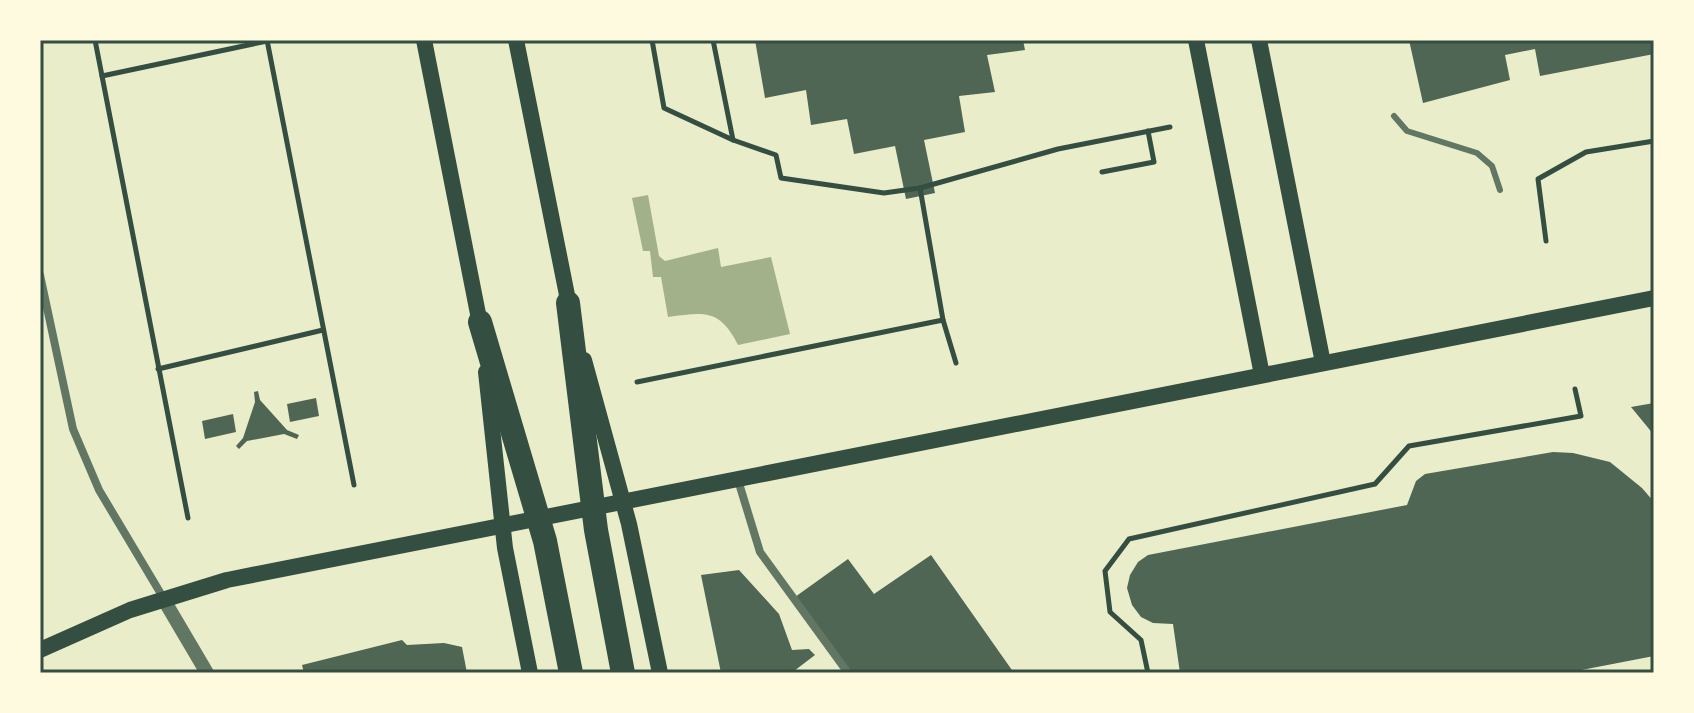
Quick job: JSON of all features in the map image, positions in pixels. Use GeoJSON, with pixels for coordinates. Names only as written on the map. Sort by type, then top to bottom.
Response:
{"type":"FeatureCollection","features":[{"type":"Feature","properties":{"kind":"highway"},"geometry":{"type":"LineString","coordinates":[[568,303],[596,530],[623,673]]}},
{"type":"Feature","properties":{"kind":"highway"},"geometry":{"type":"LineString","coordinates":[[480,322],[545,541],[571,673]]}},
{"type":"Feature","properties":{"kind":"main road"},"geometry":{"type":"LineString","coordinates":[[424,40],[480,322],[505,548],[530,673]]}},
{"type":"Feature","properties":{"kind":"main road"},"geometry":{"type":"LineString","coordinates":[[516,40],[568,303],[629,524],[660,673]]}},
{"type":"Feature","properties":{"kind":"main road"},"geometry":{"type":"LineString","coordinates":[[1196,40],[1262,375]]}},
{"type":"Feature","properties":{"kind":"main road"},"geometry":{"type":"LineString","coordinates":[[1259,40],[1323,363]]}},
{"type":"Feature","properties":{"kind":"main road"},"geometry":{"type":"LineString","coordinates":[[40,650],[130,610],[227,580],[1654,298]]}},
{"type":"Feature","properties":{"kind":"street"},"geometry":{"type":"LineString","coordinates":[[40,275],[73,429],[99,490],[207,673]]}},
{"type":"Feature","properties":{"kind":"street"},"geometry":{"type":"LineString","coordinates":[[737,479],[760,552],[848,673]]}},
{"type":"Feature","properties":{"kind":"lane"},"geometry":{"type":"LineString","coordinates":[[1394,116],[1407,131],[1477,153],[1492,166],[1500,190]]}},
{"type":"Feature","properties":{"kind":"path"},"geometry":{"type":"LineString","coordinates":[[95,40],[188,518]]}},
{"type":"Feature","properties":{"kind":"path"},"geometry":{"type":"LineString","coordinates":[[102,76],[267,40],[354,485]]}},
{"type":"Feature","properties":{"kind":"path"},"geometry":{"type":"LineString","coordinates":[[652,40],[664,108],[733,140],[776,155],[781,178],[884,193],[920,188],[1058,149],[1170,127]]}},
{"type":"Feature","properties":{"kind":"path"},"geometry":{"type":"LineString","coordinates":[[713,40],[733,140]]}},
{"type":"Feature","properties":{"kind":"path"},"geometry":{"type":"LineString","coordinates":[[1102,172],[1154,162],[1148,131]]}},
{"type":"Feature","properties":{"kind":"path"},"geometry":{"type":"LineString","coordinates":[[1546,241],[1538,179],[1586,152],[1654,141]]}},
{"type":"Feature","properties":{"kind":"path"},"geometry":{"type":"LineString","coordinates":[[920,188],[943,320],[956,363]]}},
{"type":"Feature","properties":{"kind":"path"},"geometry":{"type":"LineString","coordinates":[[637,382],[943,320]]}},
{"type":"Feature","properties":{"kind":"path"},"geometry":{"type":"LineString","coordinates":[[158,369],[323,330]]}},
{"type":"Feature","properties":{"kind":"path"},"geometry":{"type":"LineString","coordinates":[[1148,673],[1141,640],[1110,612],[1105,571],[1129,539],[1375,484],[1409,446],[1581,416],[1575,389]]}},
{"type":"Feature","properties":{"kind":"shaded area"},"geometry":{"type":"Polygon","coordinates":[[[648,195],[659,256],[665,261],[718,248],[721,267],[771,257],[790,334],[738,345],[718,319],[702,314],[668,317],[661,277],[653,277],[650,251],[643,251],[632,198],[648,195]]]}},
{"type":"Feature","properties":{"kind":"building"},"geometry":{"type":"Polygon","coordinates":[[[755,40],[1023,40],[1025,50],[987,55],[995,92],[959,96],[965,132],[924,140],[935,193],[906,199],[895,146],[854,154],[847,119],[811,125],[806,90],[765,98],[755,40]]]}},
{"type":"Feature","properties":{"kind":"building"},"geometry":{"type":"Polygon","coordinates":[[[1409,40],[1654,40],[1654,54],[1540,76],[1535,49],[1505,55],[1510,80],[1423,103],[1409,40]]]}},
{"type":"Feature","properties":{"kind":"building"},"geometry":{"type":"Polygon","coordinates":[[[258,391],[260,400],[287,430],[299,435],[297,439],[284,434],[247,441],[239,449],[236,446],[243,438],[255,402],[254,392],[258,391]]]}},
{"type":"Feature","properties":{"kind":"building"},"geometry":{"type":"Polygon","coordinates":[[[316,398],[319,416],[290,422],[287,404],[316,398]]]}},
{"type":"Feature","properties":{"kind":"building"},"geometry":{"type":"Polygon","coordinates":[[[1654,403],[1654,435],[1631,407],[1654,403]]]}},
{"type":"Feature","properties":{"kind":"building"},"geometry":{"type":"Polygon","coordinates":[[[233,414],[236,432],[205,439],[202,421],[233,414]]]}},
{"type":"Feature","properties":{"kind":"building"},"geometry":{"type":"Polygon","coordinates":[[[1553,452],[1573,453],[1610,462],[1654,502],[1654,594],[1651,596],[1654,656],[1566,673],[1180,673],[1173,624],[1153,623],[1141,617],[1132,605],[1127,588],[1130,575],[1138,562],[1148,555],[1407,505],[1416,481],[1425,474],[1553,452]]]}},
{"type":"Feature","properties":{"kind":"building"},"geometry":{"type":"Polygon","coordinates":[[[931,555],[1014,673],[850,673],[795,597],[848,559],[874,594],[931,555]]]}},
{"type":"Feature","properties":{"kind":"building"},"geometry":{"type":"Polygon","coordinates":[[[739,570],[779,614],[792,650],[809,649],[815,655],[794,671],[721,673],[701,575],[739,570]]]}},
{"type":"Feature","properties":{"kind":"building"},"geometry":{"type":"Polygon","coordinates":[[[402,640],[407,645],[444,643],[462,647],[467,673],[304,673],[302,665],[402,640]]]}}]}
